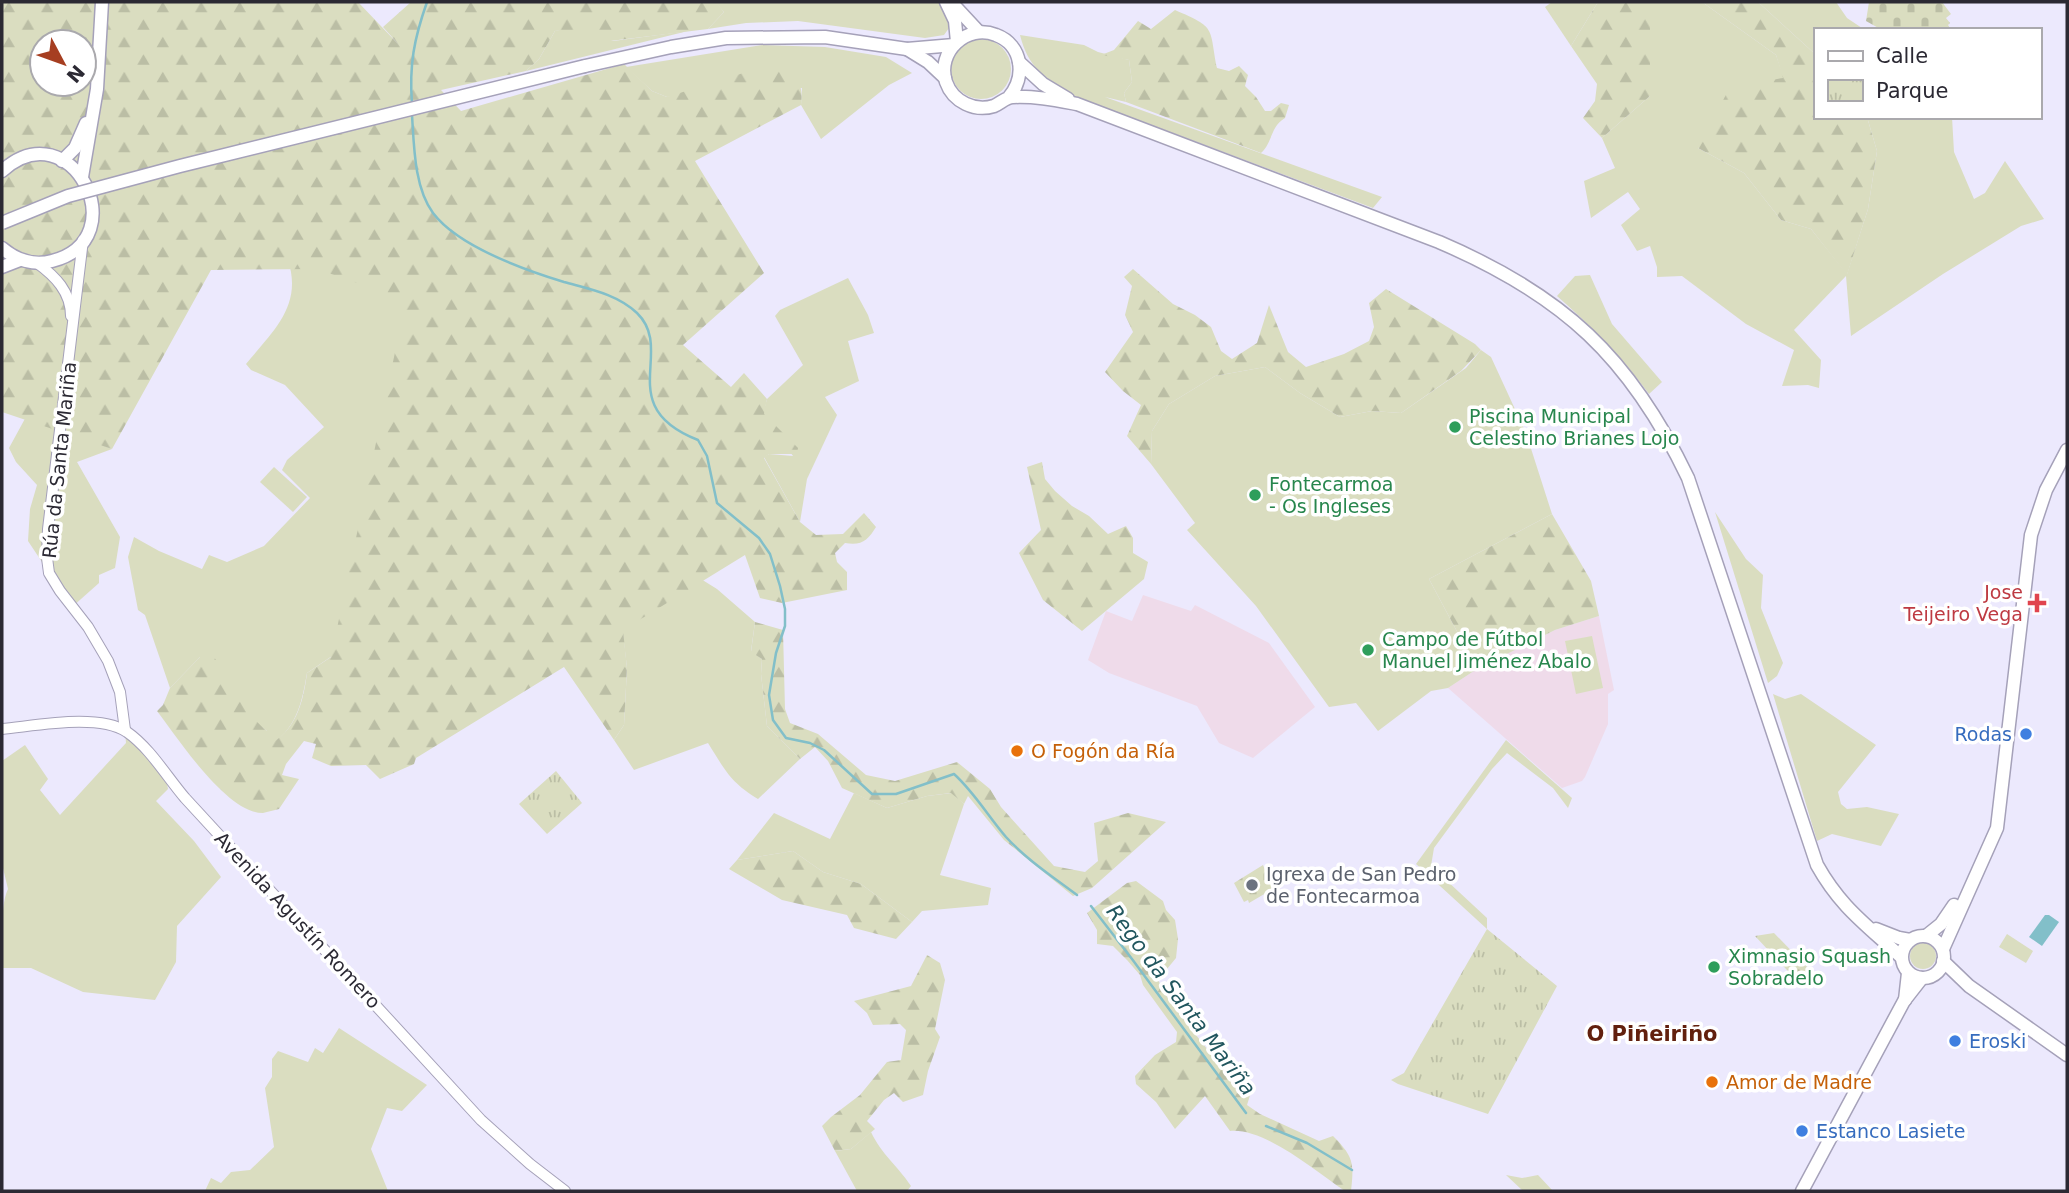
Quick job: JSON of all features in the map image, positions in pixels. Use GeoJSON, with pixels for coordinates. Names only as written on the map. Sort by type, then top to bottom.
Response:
{"type":"FeatureCollection","features":[{"type":"Feature","properties":{"kind":"main road"},"geometry":{"type":"LineString","coordinates":[[98,72],[102,2]]}},
{"type":"Feature","properties":{"kind":"main road"},"geometry":{"type":"LineString","coordinates":[[948,2],[979,32]]}},
{"type":"Feature","properties":{"kind":"main road"},"geometry":{"type":"LineString","coordinates":[[948,2],[955,21],[956,43]]}},
{"type":"Feature","properties":{"kind":"main road"},"geometry":{"type":"LineString","coordinates":[[945,78],[946,60],[956,43],[965,36],[979,32],[989,33],[1003,38],[1013,48],[1019,62],[1019,78],[1009,97]]}},
{"type":"Feature","properties":{"kind":"main road"},"geometry":{"type":"LineString","coordinates":[[2,223],[68,196],[180,166],[671,47],[726,38],[825,37],[907,49],[956,43]]}},
{"type":"Feature","properties":{"kind":"main road"},"geometry":{"type":"LineString","coordinates":[[907,49],[928,62],[945,78],[953,94],[973,107],[989,107],[1009,97],[1045,97],[1077,104],[1477,258],[1525,284],[1569,316],[1613,358],[1657,419],[1688,478],[1817,865],[1829,887],[1901,957],[1908,972],[1904,1001]]}},
{"type":"Feature","properties":{"kind":"main road"},"geometry":{"type":"LineString","coordinates":[[1019,62],[1043,84],[1077,104]]}},
{"type":"Feature","properties":{"kind":"main road"},"geometry":{"type":"LineString","coordinates":[[62,161],[69,156],[79,140],[94,98]]}},
{"type":"Feature","properties":{"kind":"main road"},"geometry":{"type":"LineString","coordinates":[[82,177],[95,98]]}},
{"type":"Feature","properties":{"kind":"main road"},"geometry":{"type":"LineString","coordinates":[[2,171],[12,163],[30,156],[48,156],[62,161],[82,177],[92,200],[93,210],[90,226],[83,240],[74,251],[61,258],[37,263],[20,260],[2,248]]}},
{"type":"Feature","properties":{"kind":"main road"},"geometry":{"type":"LineString","coordinates":[[2,267],[20,260]]}},
{"type":"Feature","properties":{"kind":"main road"},"geometry":{"type":"LineString","coordinates":[[1802,1191],[1904,1001],[1928,976],[1943,955],[1997,828],[2031,535],[2046,491],[2067,450]]}},
{"type":"Feature","properties":{"kind":"main road"},"geometry":{"type":"LineString","coordinates":[[1860,920],[1887,934],[1910,940],[1926,936],[1948,915],[1965,883],[1983,848],[2002,791]]}},
{"type":"Feature","properties":{"kind":"main road"},"geometry":{"type":"LineString","coordinates":[[1926,936],[1935,939],[1943,955],[1969,986],[2067,1055]]}},
{"type":"Feature","properties":{"kind":"main road"},"geometry":{"type":"LineString","coordinates":[[1901,957],[1910,940]]}},
{"type":"Feature","properties":{"kind":"main road"},"geometry":{"type":"LineString","coordinates":[[1908,972],[1969,986]]}},
{"type":"Feature","properties":{"kind":"street","name":"Rúa da Santa Mariña"},"geometry":{"type":"LineString","coordinates":[[83,240],[47,558],[49,573],[108,660],[120,692],[125,730]]}},
{"type":"Feature","properties":{"kind":"street","name":"Rúa da Santa Mariña"},"geometry":{"type":"LineString","coordinates":[[37,263],[62,285],[71,309],[72,336]]}},
{"type":"Feature","properties":{"kind":"street"},"geometry":{"type":"LineString","coordinates":[[2,729],[88,722],[125,730]]}},
{"type":"Feature","properties":{"kind":"street","name":"Avenida Agustín Romero"},"geometry":{"type":"LineString","coordinates":[[125,730],[141,744],[185,798],[481,1120],[565,1191]]}},
{"type":"Feature","properties":{"kind":"shaded area"},"geometry":{"type":"Polygon","coordinates":[[[1143,595],[1191,611],[1195,605],[1269,643],[1315,707],[1253,758],[1219,743],[1197,706],[1109,673],[1088,660],[1106,611],[1132,621],[1143,595]]]}},
{"type":"Feature","properties":{"kind":"shaded area"},"geometry":{"type":"Polygon","coordinates":[[[1599,616],[1614,690],[1608,694],[1608,724],[1585,777],[1582,781],[1562,788],[1448,688],[1477,669],[1555,630],[1599,616]]]}},
{"type":"Feature","properties":{"kind":"green space"},"geometry":{"type":"Polygon","coordinates":[[[2,2],[358,2],[400,46],[383,27],[411,2],[716,2],[724,12],[708,29],[610,41],[576,32],[555,31],[539,59],[526,71],[441,90],[461,111],[624,64],[652,91],[667,97],[756,69],[788,67],[800,84],[801,105],[695,161],[764,273],[683,345],[731,387],[744,373],[767,399],[764,414],[798,448],[797,454],[769,454],[764,458],[800,522],[816,535],[843,534],[864,513],[876,527],[864,541],[856,544],[845,543],[835,553],[837,562],[847,572],[847,590],[782,603],[760,598],[745,555],[623,630],[627,668],[624,725],[614,740],[564,667],[416,758],[414,764],[380,779],[366,765],[331,766],[312,758],[316,744],[304,741],[286,764],[282,775],[299,779],[279,809],[263,813],[249,810],[219,788],[157,711],[163,705],[170,688],[200,657],[214,657],[244,706],[267,731],[267,746],[277,740],[291,724],[300,705],[307,673],[331,657],[406,300],[317,269],[211,270],[112,449],[2,412],[2,2]]]}},
{"type":"Feature","properties":{"kind":"green space"},"geometry":{"type":"Polygon","coordinates":[[[715,2],[940,2],[944,7],[949,28],[944,35],[925,38],[798,21],[746,23],[708,29],[724,12],[715,2]]]}},
{"type":"Feature","properties":{"kind":"green space"},"geometry":{"type":"Polygon","coordinates":[[[1552,2],[1598,2],[1571,46],[1545,7],[1552,2]]]}},
{"type":"Feature","properties":{"kind":"green space"},"geometry":{"type":"Polygon","coordinates":[[[1598,2],[1650,2],[1650,96],[1602,138],[1583,118],[1595,101],[1597,84],[1571,46],[1598,2]]]}},
{"type":"Feature","properties":{"kind":"green space"},"geometry":{"type":"Polygon","coordinates":[[[1650,2],[1702,2],[1776,55],[1784,78],[1698,148],[1744,173],[1781,220],[1811,229],[1847,274],[1868,209],[1877,151],[1868,119],[1952,119],[1954,152],[1974,199],[1985,193],[2005,161],[2044,219],[2021,226],[1851,336],[1846,276],[1794,330],[1821,360],[1819,388],[1808,385],[1782,386],[1794,350],[1746,324],[1682,276],[1657,277],[1657,267],[1650,246],[1637,251],[1621,225],[1640,209],[1628,192],[1591,218],[1584,181],[1615,168],[1602,138],[1650,96],[1650,2]]]}},
{"type":"Feature","properties":{"kind":"green space"},"geometry":{"type":"Polygon","coordinates":[[[1702,2],[1758,2],[1814,53],[1814,119],[1868,119],[1877,151],[1868,209],[1847,275],[1811,229],[1781,220],[1744,173],[1698,148],[1730,87],[1783,78],[1776,55],[1702,2]]]}},
{"type":"Feature","properties":{"kind":"green space"},"geometry":{"type":"Polygon","coordinates":[[[1758,2],[1836,2],[1847,18],[1862,28],[1814,28],[1814,53],[1758,2]]]}},
{"type":"Feature","properties":{"kind":"green space"},"geometry":{"type":"Polygon","coordinates":[[[1869,2],[1942,2],[1951,14],[1946,18],[1950,28],[1878,28],[1866,21],[1869,2]]]}},
{"type":"Feature","properties":{"kind":"green space"},"geometry":{"type":"Polygon","coordinates":[[[1175,10],[1205,25],[1211,36],[1217,68],[1229,71],[1239,66],[1248,75],[1245,86],[1265,111],[1271,111],[1281,103],[1289,105],[1285,118],[1261,153],[1126,102],[1124,93],[1132,82],[1129,60],[1101,55],[1114,50],[1138,21],[1151,29],[1175,10]]]}},
{"type":"Feature","properties":{"kind":"green space"},"geometry":{"type":"Polygon","coordinates":[[[569,28],[613,41],[688,31],[526,71],[539,59],[555,31],[569,28]]]}},
{"type":"Feature","properties":{"kind":"green space"},"geometry":{"type":"Polygon","coordinates":[[[1020,35],[1084,45],[1098,52],[1129,60],[1132,82],[1124,93],[1126,102],[1105,97],[1382,197],[1373,208],[1069,94],[1032,63],[1020,35]]]}},
{"type":"Feature","properties":{"kind":"green space"},"geometry":{"type":"Polygon","coordinates":[[[975,39],[987,39],[1006,52],[1011,69],[1009,81],[998,94],[987,99],[975,99],[956,86],[951,75],[951,63],[964,44],[975,39]]]}},
{"type":"Feature","properties":{"kind":"green space"},"geometry":{"type":"Polygon","coordinates":[[[762,45],[825,47],[886,57],[912,73],[889,85],[821,139],[801,105],[802,88],[667,97],[652,91],[626,67],[762,45]]]}},
{"type":"Feature","properties":{"kind":"green space"},"geometry":{"type":"Polygon","coordinates":[[[288,260],[408,294],[338,652],[307,673],[296,715],[285,733],[267,747],[267,731],[252,720],[200,657],[170,688],[145,615],[138,610],[128,557],[134,537],[202,569],[209,555],[227,562],[264,546],[310,498],[282,470],[287,460],[324,427],[285,385],[251,370],[246,364],[283,317],[292,291],[288,260]]]}},
{"type":"Feature","properties":{"kind":"green space"},"geometry":{"type":"Polygon","coordinates":[[[1133,269],[1173,304],[1211,327],[1221,351],[1232,359],[1257,343],[1269,305],[1288,352],[1306,367],[1344,354],[1369,341],[1374,327],[1369,303],[1386,289],[1481,350],[1461,371],[1401,413],[1372,411],[1340,417],[1300,393],[1265,367],[1215,376],[1169,404],[1152,431],[1151,464],[1127,436],[1141,405],[1105,372],[1133,332],[1125,315],[1132,286],[1124,277],[1133,269]]]}},
{"type":"Feature","properties":{"kind":"green space"},"geometry":{"type":"Polygon","coordinates":[[[1590,275],[1612,324],[1662,382],[1649,394],[1606,342],[1557,296],[1575,276],[1590,275]]]}},
{"type":"Feature","properties":{"kind":"green space"},"geometry":{"type":"Polygon","coordinates":[[[848,278],[868,315],[874,333],[848,341],[859,381],[825,397],[837,415],[807,479],[800,522],[764,457],[769,454],[793,456],[763,414],[767,399],[803,365],[775,316],[780,310],[848,278]]]}},
{"type":"Feature","properties":{"kind":"green space"},"geometry":{"type":"Polygon","coordinates":[[[1481,350],[1491,357],[1526,433],[1552,514],[1429,579],[1477,669],[1448,688],[1431,691],[1378,731],[1356,703],[1329,707],[1256,606],[1187,530],[1195,523],[1151,464],[1152,431],[1169,404],[1215,376],[1265,367],[1300,393],[1340,417],[1372,411],[1401,413],[1466,368],[1481,350]]]}},
{"type":"Feature","properties":{"kind":"green space"},"geometry":{"type":"Polygon","coordinates":[[[27,415],[112,449],[77,462],[120,537],[115,568],[99,575],[99,583],[72,607],[28,541],[30,509],[37,485],[16,462],[9,448],[27,415]]]}},
{"type":"Feature","properties":{"kind":"green space"},"geometry":{"type":"Polygon","coordinates":[[[1042,462],[1045,479],[1055,491],[1108,534],[1126,526],[1133,538],[1133,553],[1148,562],[1144,579],[1082,631],[1043,600],[1019,553],[1041,530],[1027,467],[1042,462]]]}},
{"type":"Feature","properties":{"kind":"green space"},"geometry":{"type":"Polygon","coordinates":[[[274,467],[307,497],[293,512],[260,482],[274,467]]]}},
{"type":"Feature","properties":{"kind":"green space"},"geometry":{"type":"Polygon","coordinates":[[[1715,512],[1746,559],[1763,575],[1761,608],[1783,663],[1777,676],[1768,683],[1715,512]]]}},
{"type":"Feature","properties":{"kind":"green space"},"geometry":{"type":"Polygon","coordinates":[[[1552,514],[1591,581],[1599,616],[1555,630],[1477,669],[1429,579],[1552,514]]]}},
{"type":"Feature","properties":{"kind":"green space"},"geometry":{"type":"Polygon","coordinates":[[[688,571],[717,589],[755,622],[751,651],[762,659],[761,674],[767,726],[800,759],[758,799],[734,781],[708,743],[634,770],[614,740],[624,725],[627,668],[621,617],[688,571]]]}},
{"type":"Feature","properties":{"kind":"green space"},"geometry":{"type":"Polygon","coordinates":[[[755,622],[783,630],[785,709],[790,723],[818,734],[866,775],[895,781],[957,762],[990,789],[1001,807],[1054,866],[1085,872],[1098,861],[1094,823],[1128,813],[1166,822],[1092,888],[1073,896],[1004,840],[968,796],[964,804],[951,793],[927,796],[887,808],[842,788],[828,761],[815,747],[800,759],[767,726],[761,674],[762,659],[751,652],[755,622]]]}},
{"type":"Feature","properties":{"kind":"green space"},"geometry":{"type":"Polygon","coordinates":[[[1592,636],[1603,688],[1576,694],[1565,641],[1592,636]]]}},
{"type":"Feature","properties":{"kind":"green space"},"geometry":{"type":"Polygon","coordinates":[[[1773,694],[1785,699],[1801,694],[1876,745],[1838,792],[1841,804],[1847,809],[1867,807],[1899,814],[1881,846],[1832,834],[1817,841],[1773,694]]]}},
{"type":"Feature","properties":{"kind":"green space"},"geometry":{"type":"Polygon","coordinates":[[[125,730],[165,773],[168,789],[156,801],[194,841],[221,877],[177,926],[176,962],[155,1000],[83,992],[31,968],[2,968],[3,915],[8,889],[2,864],[2,761],[25,745],[48,779],[40,790],[60,815],[126,743],[125,730]]]}},
{"type":"Feature","properties":{"kind":"green space"},"geometry":{"type":"Polygon","coordinates":[[[1506,740],[1572,798],[1568,808],[1553,788],[1507,753],[1492,769],[1434,848],[1431,866],[1487,918],[1487,929],[1416,864],[1506,740]]]}},
{"type":"Feature","properties":{"kind":"green space"},"geometry":{"type":"Polygon","coordinates":[[[556,771],[582,803],[547,834],[519,804],[556,771]]]}},
{"type":"Feature","properties":{"kind":"green space"},"geometry":{"type":"Polygon","coordinates":[[[854,793],[887,808],[927,796],[952,793],[964,804],[940,875],[991,888],[988,905],[922,911],[912,922],[861,884],[823,872],[793,851],[737,860],[774,813],[830,839],[854,793]]]}},
{"type":"Feature","properties":{"kind":"green space"},"geometry":{"type":"Polygon","coordinates":[[[793,851],[823,872],[861,884],[912,922],[896,939],[854,928],[847,915],[782,900],[729,869],[737,860],[793,851]]]}},
{"type":"Feature","properties":{"kind":"green space"},"geometry":{"type":"Polygon","coordinates":[[[1263,865],[1273,889],[1249,903],[1248,900],[1244,902],[1234,883],[1263,865]]]}},
{"type":"Feature","properties":{"kind":"green space"},"geometry":{"type":"Polygon","coordinates":[[[1136,881],[1163,901],[1166,910],[1175,920],[1178,939],[1176,958],[1158,980],[1170,1002],[1215,1059],[1252,1089],[1247,1105],[1260,1114],[1319,1141],[1333,1136],[1351,1161],[1351,1191],[1345,1191],[1274,1143],[1259,1136],[1230,1131],[1205,1096],[1175,1129],[1156,1102],[1136,1084],[1135,1076],[1155,1055],[1176,1042],[1177,1032],[1143,985],[1140,975],[1127,960],[1113,946],[1097,944],[1097,930],[1087,913],[1127,883],[1136,881]]]}},
{"type":"Feature","properties":{"kind":"green space"},"geometry":{"type":"Polygon","coordinates":[[[1487,929],[1557,986],[1488,1114],[1391,1080],[1404,1073],[1487,929]]]}},
{"type":"Feature","properties":{"kind":"green space"},"geometry":{"type":"Polygon","coordinates":[[[1774,933],[1813,973],[1801,985],[1755,936],[1774,933]]]}},
{"type":"Feature","properties":{"kind":"green space"},"geometry":{"type":"Polygon","coordinates":[[[2007,934],[2033,951],[2026,963],[1999,947],[2007,934]]]}},
{"type":"Feature","properties":{"kind":"green space"},"geometry":{"type":"Polygon","coordinates":[[[1923,943],[1932,947],[1936,956],[1932,965],[1923,969],[1914,965],[1910,956],[1914,947],[1923,943]]]}},
{"type":"Feature","properties":{"kind":"green space"},"geometry":{"type":"Polygon","coordinates":[[[927,955],[940,963],[945,980],[935,1029],[940,1037],[923,1095],[903,1102],[894,1093],[884,1100],[867,1121],[875,1129],[851,1149],[835,1151],[822,1126],[860,1095],[887,1062],[901,1060],[906,1030],[900,1024],[873,1025],[867,1013],[854,1001],[911,986],[927,955]]]}},
{"type":"Feature","properties":{"kind":"green space"},"geometry":{"type":"Polygon","coordinates":[[[339,1028],[427,1085],[402,1111],[387,1108],[371,1149],[388,1191],[205,1191],[211,1178],[221,1183],[231,1172],[250,1170],[274,1147],[265,1088],[272,1077],[272,1059],[278,1051],[308,1062],[315,1048],[323,1053],[339,1028]]]}},
{"type":"Feature","properties":{"kind":"green space"},"geometry":{"type":"Polygon","coordinates":[[[871,1132],[911,1186],[907,1191],[857,1191],[835,1151],[851,1149],[871,1132]]]}},
{"type":"Feature","properties":{"kind":"green space"},"geometry":{"type":"Polygon","coordinates":[[[1506,1175],[1522,1178],[1538,1175],[1553,1191],[1523,1191],[1506,1175]]]}},
{"type":"Feature","properties":{"kind":"water"},"geometry":{"type":"Polygon","coordinates":[[[2045,915],[2059,922],[2042,946],[2029,937],[2045,915]]]}},
{"type":"Feature","properties":{"kind":"waterway","name":"Rego da Santa Mariña"},"geometry":{"type":"LineString","coordinates":[[412,104],[414,52],[427,2]]}},
{"type":"Feature","properties":{"kind":"waterway","name":"Rego da Santa Mariña"},"geometry":{"type":"LineString","coordinates":[[412,115],[416,166],[422,191],[433,213],[444,225],[475,246],[512,264],[621,301],[637,313],[647,328],[651,344],[651,395],[658,411],[672,426],[698,440],[707,456],[717,503],[759,538],[770,554],[785,609],[785,626],[776,653],[769,695],[773,720],[786,738],[810,743],[824,750],[872,794],[896,794],[954,774],[1014,845],[1077,895]]}},
{"type":"Feature","properties":{"kind":"waterway","name":"Rego da Santa Mariña"},"geometry":{"type":"LineString","coordinates":[[1091,906],[1246,1113]]}},
{"type":"Feature","properties":{"kind":"waterway","name":"Rego da Santa Mariña"},"geometry":{"type":"LineString","coordinates":[[1266,1126],[1307,1143],[1352,1170]]}},
{"type":"Feature","properties":{"kind":"place","name":"Piscina Municipal Celestino Brianes Lojo"},"geometry":{"type":"Point","coordinates":[1455,427]}},
{"type":"Feature","properties":{"kind":"place","name":"Fontecarmoa - Os Ingleses"},"geometry":{"type":"Point","coordinates":[1255,495]}},
{"type":"Feature","properties":{"kind":"place","name":"Jose Teijeiro Vega"},"geometry":{"type":"Point","coordinates":[2037,603]}},
{"type":"Feature","properties":{"kind":"place","name":"Campo de Fútbol Manuel Jiménez Abalo"},"geometry":{"type":"Point","coordinates":[1368,650]}},
{"type":"Feature","properties":{"kind":"place","name":"Rodas"},"geometry":{"type":"Point","coordinates":[2026,734]}},
{"type":"Feature","properties":{"kind":"place","name":"O Fogón da Ría"},"geometry":{"type":"Point","coordinates":[1017,751]}},
{"type":"Feature","properties":{"kind":"place","name":"Igrexa de San Pedro de Fontecarmoa"},"geometry":{"type":"Point","coordinates":[1252,885]}},
{"type":"Feature","properties":{"kind":"place","name":"Ximnasio Squash Sobradelo"},"geometry":{"type":"Point","coordinates":[1714,967]}},
{"type":"Feature","properties":{"kind":"place","name":"Eroski"},"geometry":{"type":"Point","coordinates":[1955,1041]}},
{"type":"Feature","properties":{"kind":"place","name":"Amor de Madre"},"geometry":{"type":"Point","coordinates":[1712,1082]}},
{"type":"Feature","properties":{"kind":"place","name":"Estanco Lasiete"},"geometry":{"type":"Point","coordinates":[1802,1131]}},
{"type":"Feature","properties":{"kind":"district","name":"O Piñeiriño"},"geometry":{"type":"Point","coordinates":[1652,1034]}}]}
